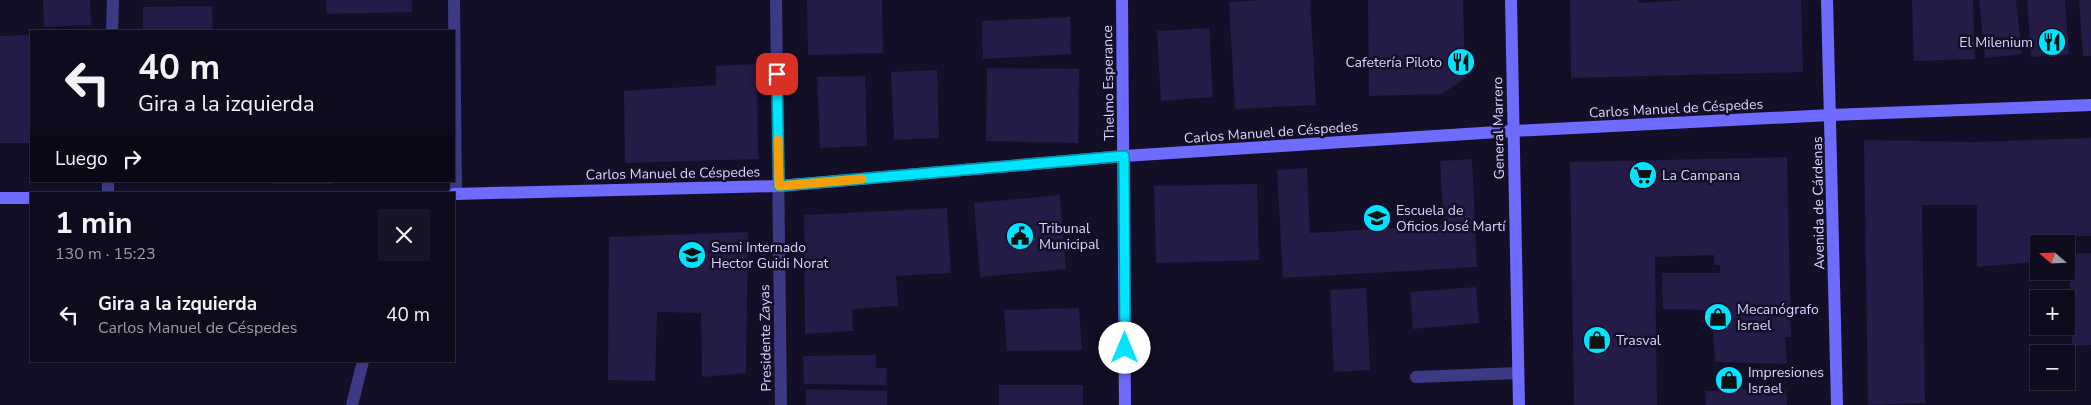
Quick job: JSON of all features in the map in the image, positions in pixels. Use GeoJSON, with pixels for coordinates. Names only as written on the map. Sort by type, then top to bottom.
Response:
{"type":"FeatureCollection","features":[{"type":"Feature","properties":{"kind":"street"},"geometry":{"type":"LineString","coordinates":[[112,0],[112,30]]}},
{"type":"Feature","properties":{"kind":"street"},"geometry":{"type":"LineString","coordinates":[[454,0],[454,30]]}},
{"type":"Feature","properties":{"kind":"street","name":"Presidente Zayas"},"geometry":{"type":"LineString","coordinates":[[776,0],[781,405]]}},
{"type":"Feature","properties":{"kind":"street","name":"Thelmo Esperance"},"geometry":{"type":"LineString","coordinates":[[1122,0],[1125,405]]}},
{"type":"Feature","properties":{"kind":"street","name":"General Marrero"},"geometry":{"type":"LineString","coordinates":[[1511,0],[1512,131],[1519,405]]}},
{"type":"Feature","properties":{"kind":"street","name":"Avenida de Cárdenas"},"geometry":{"type":"LineString","coordinates":[[1827,0],[1837,405]]}},
{"type":"Feature","properties":{"kind":"street","name":"Carlos Manuel de Céspedes"},"geometry":{"type":"LineString","coordinates":[[455,194],[779,186],[1124,156],[1512,131],[1831,115],[2091,105]]}},
{"type":"Feature","properties":{"kind":"street"},"geometry":{"type":"LineString","coordinates":[[0,198],[30,198]]}},
{"type":"Feature","properties":{"kind":"street"},"geometry":{"type":"LineString","coordinates":[[352,405],[363,362]]}},
{"type":"Feature","properties":{"kind":"street"},"geometry":{"type":"LineString","coordinates":[[1416,377],[1518,373]]}},
{"type":"Feature","properties":{"kind":"building"},"geometry":{"type":"Polygon","coordinates":[[[43,0],[90,0],[91,25],[44,27],[43,0]]]}},
{"type":"Feature","properties":{"kind":"building"},"geometry":{"type":"Polygon","coordinates":[[[326,0],[412,0],[412,12],[327,14],[326,0]]]}},
{"type":"Feature","properties":{"kind":"building"},"geometry":{"type":"Polygon","coordinates":[[[807,0],[882,0],[883,53],[808,55],[807,0]]]}},
{"type":"Feature","properties":{"kind":"building"},"geometry":{"type":"Polygon","coordinates":[[[1310,0],[1316,105],[1235,109],[1229,2],[1310,0]]]}},
{"type":"Feature","properties":{"kind":"building"},"geometry":{"type":"Polygon","coordinates":[[[1368,0],[1463,0],[1465,78],[1442,94],[1369,96],[1368,0]]]}},
{"type":"Feature","properties":{"kind":"building"},"geometry":{"type":"Polygon","coordinates":[[[1570,0],[1638,0],[1638,3],[1685,0],[1801,0],[1803,72],[1571,78],[1570,0]]]}},
{"type":"Feature","properties":{"kind":"building"},"geometry":{"type":"Polygon","coordinates":[[[1912,0],[1973,0],[1975,59],[1914,61],[1912,0]]]}},
{"type":"Feature","properties":{"kind":"building"},"geometry":{"type":"Polygon","coordinates":[[[1979,0],[2016,0],[2022,54],[1985,58],[1979,0]]]}},
{"type":"Feature","properties":{"kind":"building"},"geometry":{"type":"Polygon","coordinates":[[[2027,0],[2065,0],[2069,54],[2031,57],[2027,0]]]}},
{"type":"Feature","properties":{"kind":"building"},"geometry":{"type":"Polygon","coordinates":[[[2079,0],[2091,0],[2091,56],[2083,56],[2079,0]]]}},
{"type":"Feature","properties":{"kind":"building"},"geometry":{"type":"Polygon","coordinates":[[[212,6],[213,30],[143,30],[143,7],[212,6]]]}},
{"type":"Feature","properties":{"kind":"building"},"geometry":{"type":"Polygon","coordinates":[[[1070,17],[1071,54],[983,59],[982,21],[1070,17]]]}},
{"type":"Feature","properties":{"kind":"building"},"geometry":{"type":"Polygon","coordinates":[[[1209,28],[1213,97],[1161,101],[1157,31],[1209,28]]]}},
{"type":"Feature","properties":{"kind":"building"},"geometry":{"type":"Polygon","coordinates":[[[30,35],[30,143],[0,143],[0,36],[30,35]]]}},
{"type":"Feature","properties":{"kind":"building"},"geometry":{"type":"Polygon","coordinates":[[[757,64],[758,159],[625,163],[624,91],[716,85],[716,66],[757,64]]]}},
{"type":"Feature","properties":{"kind":"building"},"geometry":{"type":"Polygon","coordinates":[[[987,68],[1079,69],[1078,143],[986,141],[987,68]]]}},
{"type":"Feature","properties":{"kind":"building"},"geometry":{"type":"Polygon","coordinates":[[[937,70],[939,138],[894,140],[891,72],[937,70]]]}},
{"type":"Feature","properties":{"kind":"building"},"geometry":{"type":"Polygon","coordinates":[[[865,76],[867,146],[820,148],[817,77],[865,76]]]}},
{"type":"Feature","properties":{"kind":"building"},"geometry":{"type":"Polygon","coordinates":[[[2091,138],[2091,236],[2030,235],[2030,262],[1977,267],[1977,205],[1922,205],[1925,403],[1868,405],[1864,140],[1976,142],[2091,138]]]}},
{"type":"Feature","properties":{"kind":"building"},"geometry":{"type":"Polygon","coordinates":[[[1787,157],[1791,337],[1785,337],[1787,364],[1715,362],[1712,310],[1663,309],[1662,273],[1720,273],[1720,265],[1714,265],[1714,255],[1655,257],[1657,405],[1574,405],[1570,162],[1787,157]]]}},
{"type":"Feature","properties":{"kind":"building"},"geometry":{"type":"Polygon","coordinates":[[[1472,159],[1477,267],[1283,278],[1277,170],[1307,168],[1310,233],[1444,225],[1440,161],[1472,159]]]}},
{"type":"Feature","properties":{"kind":"building"},"geometry":{"type":"Polygon","coordinates":[[[272,182],[332,182],[332,184],[272,184],[272,182]]]}},
{"type":"Feature","properties":{"kind":"building"},"geometry":{"type":"Polygon","coordinates":[[[1257,184],[1259,260],[1156,263],[1154,186],[1257,184]]]}},
{"type":"Feature","properties":{"kind":"building","name":"Tribunal Municipal"},"geometry":{"type":"Polygon","coordinates":[[[1060,195],[1066,269],[980,277],[974,203],[1060,195]]]}},
{"type":"Feature","properties":{"kind":"building"},"geometry":{"type":"Polygon","coordinates":[[[947,208],[951,273],[896,276],[898,306],[852,309],[853,331],[805,334],[804,215],[947,208]]]}},
{"type":"Feature","properties":{"kind":"building"},"geometry":{"type":"Polygon","coordinates":[[[748,232],[746,373],[702,377],[701,313],[657,312],[655,381],[608,380],[609,237],[748,232]]]}},
{"type":"Feature","properties":{"kind":"building"},"geometry":{"type":"Polygon","coordinates":[[[2091,253],[2091,345],[2072,345],[2072,335],[2075,335],[2075,290],[2070,290],[2070,280],[2075,280],[2075,254],[2091,253]]]}},
{"type":"Feature","properties":{"kind":"building"},"geometry":{"type":"Polygon","coordinates":[[[1476,287],[1479,323],[1413,329],[1410,292],[1476,287]]]}},
{"type":"Feature","properties":{"kind":"building"},"geometry":{"type":"Polygon","coordinates":[[[1366,288],[1370,370],[1334,372],[1330,290],[1366,288]]]}},
{"type":"Feature","properties":{"kind":"building"},"geometry":{"type":"Polygon","coordinates":[[[1079,308],[1082,350],[1007,351],[1004,310],[1079,308]]]}},
{"type":"Feature","properties":{"kind":"building"},"geometry":{"type":"Polygon","coordinates":[[[876,355],[876,368],[886,368],[887,385],[804,384],[803,356],[876,355]]]}},
{"type":"Feature","properties":{"kind":"building"},"geometry":{"type":"Polygon","coordinates":[[[999,385],[1083,385],[1083,405],[999,405],[999,385]]]}},
{"type":"Feature","properties":{"kind":"building"},"geometry":{"type":"Polygon","coordinates":[[[806,389],[887,391],[887,405],[806,405],[806,389]]]}},
{"type":"Feature","properties":{"kind":"building"},"geometry":{"type":"Polygon","coordinates":[[[1786,390],[1787,405],[1706,405],[1705,391],[1786,390]]]}},
{"type":"Feature","properties":{"kind":"slow traffic"},"geometry":{"type":"LineString","coordinates":[[778,140],[779,186],[862,179]]}},
{"type":"Feature","properties":{"kind":"place","name":"El Milenium"},"geometry":{"type":"Point","coordinates":[2052,42]}},
{"type":"Feature","properties":{"kind":"place","name":"Cafetería Piloto"},"geometry":{"type":"Point","coordinates":[1461,62]}},
{"type":"Feature","properties":{"kind":"place","name":"La Campana"},"geometry":{"type":"Point","coordinates":[1643,175]}},
{"type":"Feature","properties":{"kind":"place","name":"Escuela de Oficios José Martí"},"geometry":{"type":"Point","coordinates":[1377,218]}},
{"type":"Feature","properties":{"kind":"place","name":"Tribunal Municipal"},"geometry":{"type":"Point","coordinates":[1020,236]}},
{"type":"Feature","properties":{"kind":"place","name":"Semi Internado Hector Guidi Norat"},"geometry":{"type":"Point","coordinates":[692,255]}},
{"type":"Feature","properties":{"kind":"place","name":"Mecanógrafo Israel"},"geometry":{"type":"Point","coordinates":[1718,317]}},
{"type":"Feature","properties":{"kind":"place","name":"Trasval"},"geometry":{"type":"Point","coordinates":[1597,340]}},
{"type":"Feature","properties":{"kind":"place","name":"Impresiones Israel"},"geometry":{"type":"Point","coordinates":[1729,380]}},
{"type":"Feature","properties":{"kind":"route"},"geometry":{"type":"LineString","coordinates":[[777,74],[779,186],[1124,156],[1125,348]]}}]}
